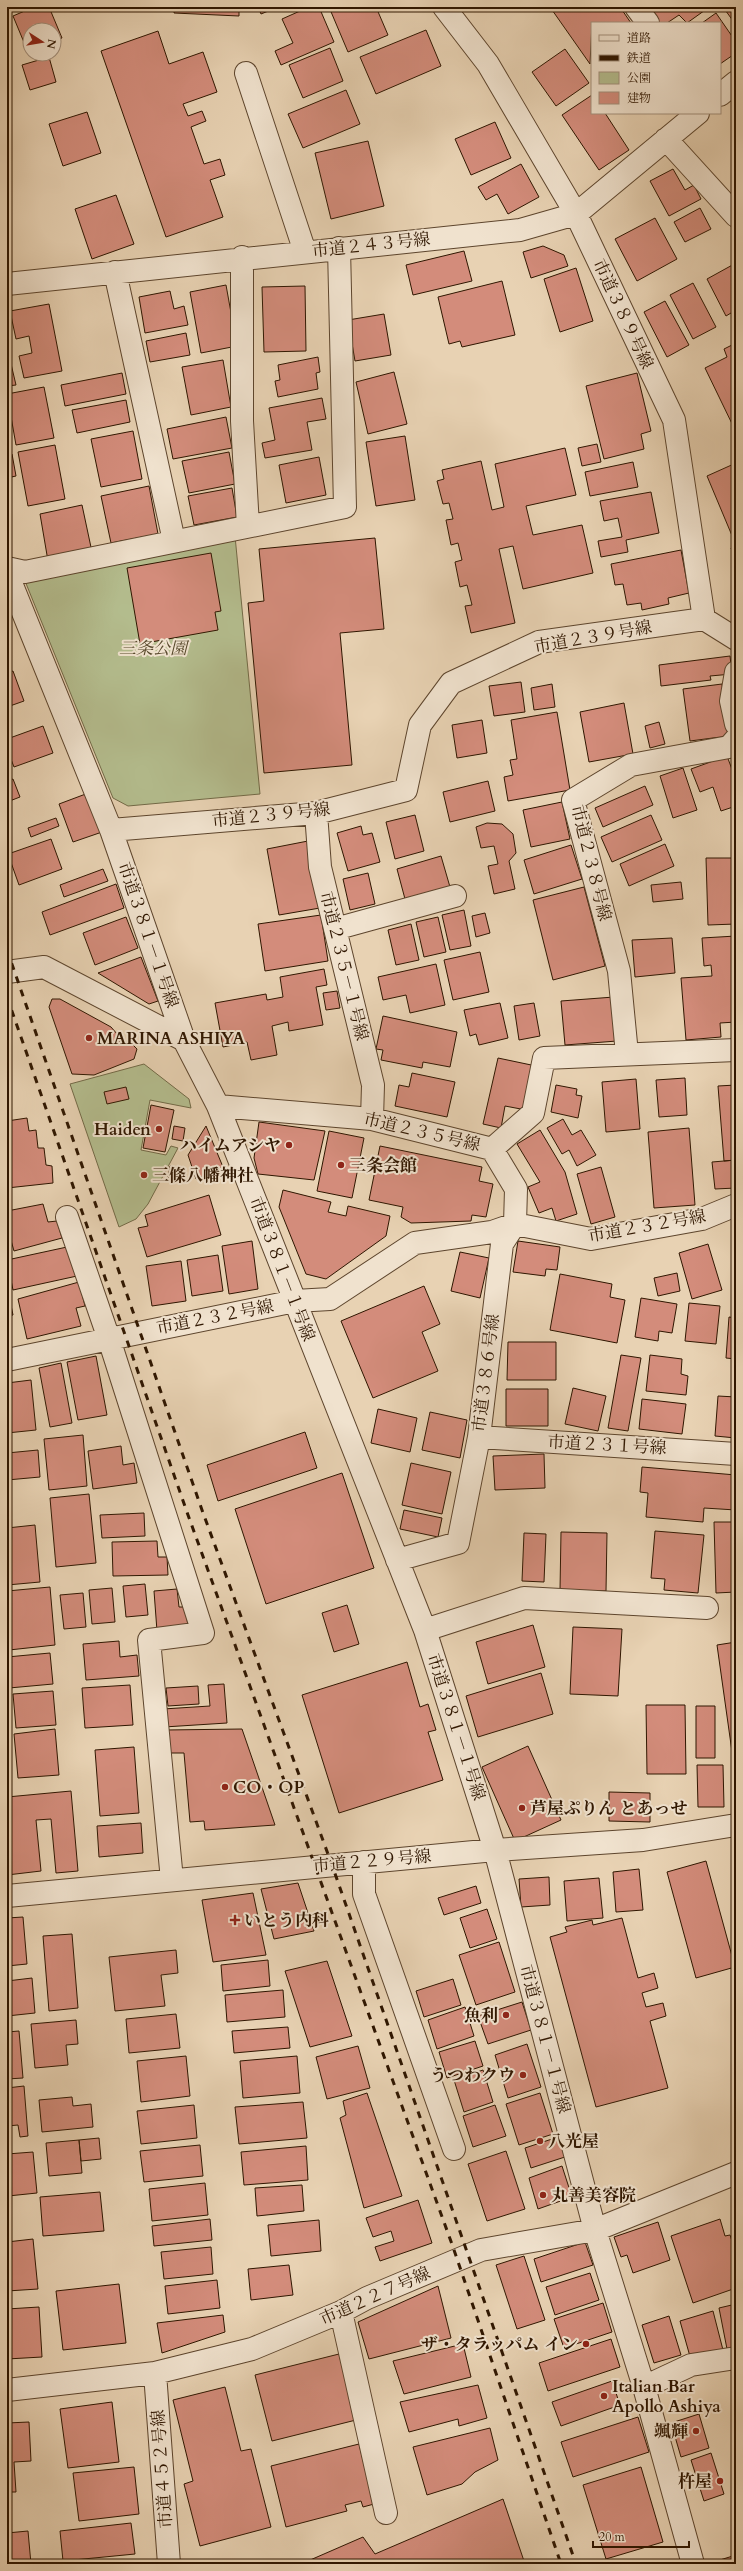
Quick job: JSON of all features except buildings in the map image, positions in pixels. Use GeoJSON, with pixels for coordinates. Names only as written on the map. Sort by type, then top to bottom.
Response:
{"type":"FeatureCollection","features":[{"type":"Feature","properties":{"kind":"street","name":"市道３８９号線"},"geometry":{"type":"LineString","coordinates":[[444,7],[488,64],[576,214],[674,420],[704,619]]}},
{"type":"Feature","properties":{"kind":"street"},"geometry":{"type":"LineString","coordinates":[[636,7],[647,22]]}},
{"type":"Feature","properties":{"kind":"street"},"geometry":{"type":"LineString","coordinates":[[246,73],[305,252]]}},
{"type":"Feature","properties":{"kind":"street"},"geometry":{"type":"LineString","coordinates":[[721,94],[736,82]]}},
{"type":"Feature","properties":{"kind":"street","name":"市道２４３号線"},"geometry":{"type":"LineString","coordinates":[[7,284],[242,257],[520,230],[576,214],[697,114]]}},
{"type":"Feature","properties":{"kind":"street"},"geometry":{"type":"LineString","coordinates":[[666,139],[736,216]]}},
{"type":"Feature","properties":{"kind":"street"},"geometry":{"type":"LineString","coordinates":[[7,568],[25,572],[345,507],[339,248]]}},
{"type":"Feature","properties":{"kind":"street"},"geometry":{"type":"LineString","coordinates":[[242,257],[242,421],[248,526]]}},
{"type":"Feature","properties":{"kind":"street"},"geometry":{"type":"LineString","coordinates":[[114,272],[174,541]]}},
{"type":"Feature","properties":{"kind":"street","name":"市道３８１－１号線"},"geometry":{"type":"LineString","coordinates":[[7,573],[111,830],[184,1040],[218,1106],[424,1630],[495,1850],[595,2230],[644,2387],[693,2564]]}},
{"type":"Feature","properties":{"kind":"street"},"geometry":{"type":"LineString","coordinates":[[704,619],[736,639]]}},
{"type":"Feature","properties":{"kind":"street","name":"市道２３９号線"},"geometry":{"type":"LineString","coordinates":[[111,830],[316,813],[406,790],[420,725],[451,683],[539,642],[704,619]]}},
{"type":"Feature","properties":{"kind":"street"},"geometry":{"type":"LineString","coordinates":[[736,672],[731,701],[736,724]]}},
{"type":"Feature","properties":{"kind":"street","name":"市道２３８号線"},"geometry":{"type":"LineString","coordinates":[[627,1054],[619,971],[572,800],[631,765],[729,747],[736,739]]}},
{"type":"Feature","properties":{"kind":"street","name":"市道２３５－１号線"},"geometry":{"type":"LineString","coordinates":[[316,813],[320,867],[373,1085],[372,1119]]}},
{"type":"Feature","properties":{"kind":"street"},"geometry":{"type":"LineString","coordinates":[[335,929],[455,896]]}},
{"type":"Feature","properties":{"kind":"street"},"geometry":{"type":"LineString","coordinates":[[7,972],[44,967],[184,1040]]}},
{"type":"Feature","properties":{"kind":"street","name":"市道２３５号線"},"geometry":{"type":"LineString","coordinates":[[218,1106],[372,1119],[492,1149],[533,1113],[544,1058],[736,1050]]}},
{"type":"Feature","properties":{"kind":"street"},"geometry":{"type":"LineString","coordinates":[[492,1149],[516,1189],[515,1224]]}},
{"type":"Feature","properties":{"kind":"street","name":"市道２３２号線"},"geometry":{"type":"LineString","coordinates":[[7,1360],[295,1302],[330,1299],[415,1243],[492,1232],[515,1224],[591,1239],[702,1220],[736,1205]]}},
{"type":"Feature","properties":{"kind":"street"},"geometry":{"type":"LineString","coordinates":[[67,1218],[109,1339],[203,1633],[149,1640],[172,1880]]}},
{"type":"Feature","properties":{"kind":"street","name":"市道３８６号線"},"geometry":{"type":"LineString","coordinates":[[397,1560],[458,1543],[479,1437],[502,1244],[515,1224]]}},
{"type":"Feature","properties":{"kind":"street","name":"市道２３１号線"},"geometry":{"type":"LineString","coordinates":[[479,1437],[736,1454]]}},
{"type":"Feature","properties":{"kind":"street"},"geometry":{"type":"LineString","coordinates":[[424,1630],[524,1598],[707,1608]]}},
{"type":"Feature","properties":{"kind":"street","name":"市道２２９号線"},"geometry":{"type":"LineString","coordinates":[[7,1896],[495,1850],[643,1840],[736,1825]]}},
{"type":"Feature","properties":{"kind":"street"},"geometry":{"type":"LineString","coordinates":[[364,1862],[364,1894],[454,2149]]}},
{"type":"Feature","properties":{"kind":"street","name":"市道２２７号線"},"geometry":{"type":"LineString","coordinates":[[7,2390],[155,2373],[252,2349],[341,2312],[367,2298],[481,2250],[595,2230],[736,2173]]}},
{"type":"Feature","properties":{"kind":"street"},"geometry":{"type":"LineString","coordinates":[[341,2312],[386,2513]]}},
{"type":"Feature","properties":{"kind":"street"},"geometry":{"type":"LineString","coordinates":[[644,2387],[691,2365],[736,2358]]}},
{"type":"Feature","properties":{"kind":"street","name":"市道４５２号線"},"geometry":{"type":"LineString","coordinates":[[155,2373],[169,2564]]}},
{"type":"Feature","properties":{"kind":"green space","name":"三条公園"},"geometry":{"type":"Polygon","coordinates":[[[235,536],[260,794],[128,806],[113,798],[25,581],[235,536]]]}},
{"type":"Feature","properties":{"kind":"green space","name":"三條八幡神社"},"geometry":{"type":"Polygon","coordinates":[[[144,1064],[189,1099],[191,1108],[150,1100],[141,1150],[166,1155],[171,1146],[178,1148],[148,1204],[136,1219],[119,1227],[70,1084],[144,1064]]]}},
{"type":"Feature","properties":{"kind":"railway"},"geometry":{"type":"LineString","coordinates":[[7,950],[202,1510],[332,1865],[576,2564]]}},
{"type":"Feature","properties":{"kind":"railway"},"geometry":{"type":"LineString","coordinates":[[7,997],[188,1515],[453,2247],[561,2564]]}},
{"type":"Feature","properties":{"kind":"place","name":"MARINA ASHIYA"},"geometry":{"type":"Point","coordinates":[89,1038]}},
{"type":"Feature","properties":{"kind":"place","name":"Haiden"},"geometry":{"type":"Point","coordinates":[159,1129]}},
{"type":"Feature","properties":{"kind":"place","name":"ハイムアシヤ"},"geometry":{"type":"Point","coordinates":[289,1145]}},
{"type":"Feature","properties":{"kind":"place","name":"三条会館"},"geometry":{"type":"Point","coordinates":[341,1165]}},
{"type":"Feature","properties":{"kind":"place","name":"三條八幡神社"},"geometry":{"type":"Point","coordinates":[144,1175]}},
{"type":"Feature","properties":{"kind":"place","name":"CO・OP"},"geometry":{"type":"Point","coordinates":[225,1787]}},
{"type":"Feature","properties":{"kind":"place","name":"芦屋ぷりん とあっせ"},"geometry":{"type":"Point","coordinates":[522,1808]}},
{"type":"Feature","properties":{"kind":"place","name":"いとう内科"},"geometry":{"type":"Point","coordinates":[235,1920]}},
{"type":"Feature","properties":{"kind":"place","name":"魚利"},"geometry":{"type":"Point","coordinates":[506,2015]}},
{"type":"Feature","properties":{"kind":"place","name":"うつわクウ"},"geometry":{"type":"Point","coordinates":[523,2075]}},
{"type":"Feature","properties":{"kind":"place","name":"八光屋"},"geometry":{"type":"Point","coordinates":[540,2141]}},
{"type":"Feature","properties":{"kind":"place","name":"丸善美容院"},"geometry":{"type":"Point","coordinates":[543,2195]}},
{"type":"Feature","properties":{"kind":"place","name":"ザ・タラッパム イン"},"geometry":{"type":"Point","coordinates":[586,2344]}},
{"type":"Feature","properties":{"kind":"place","name":"Italian Bar Apollo Ashiya"},"geometry":{"type":"Point","coordinates":[604,2396]}},
{"type":"Feature","properties":{"kind":"place","name":"颯輝"},"geometry":{"type":"Point","coordinates":[696,2431]}},
{"type":"Feature","properties":{"kind":"place","name":"杵屋"},"geometry":{"type":"Point","coordinates":[720,2481]}}]}
